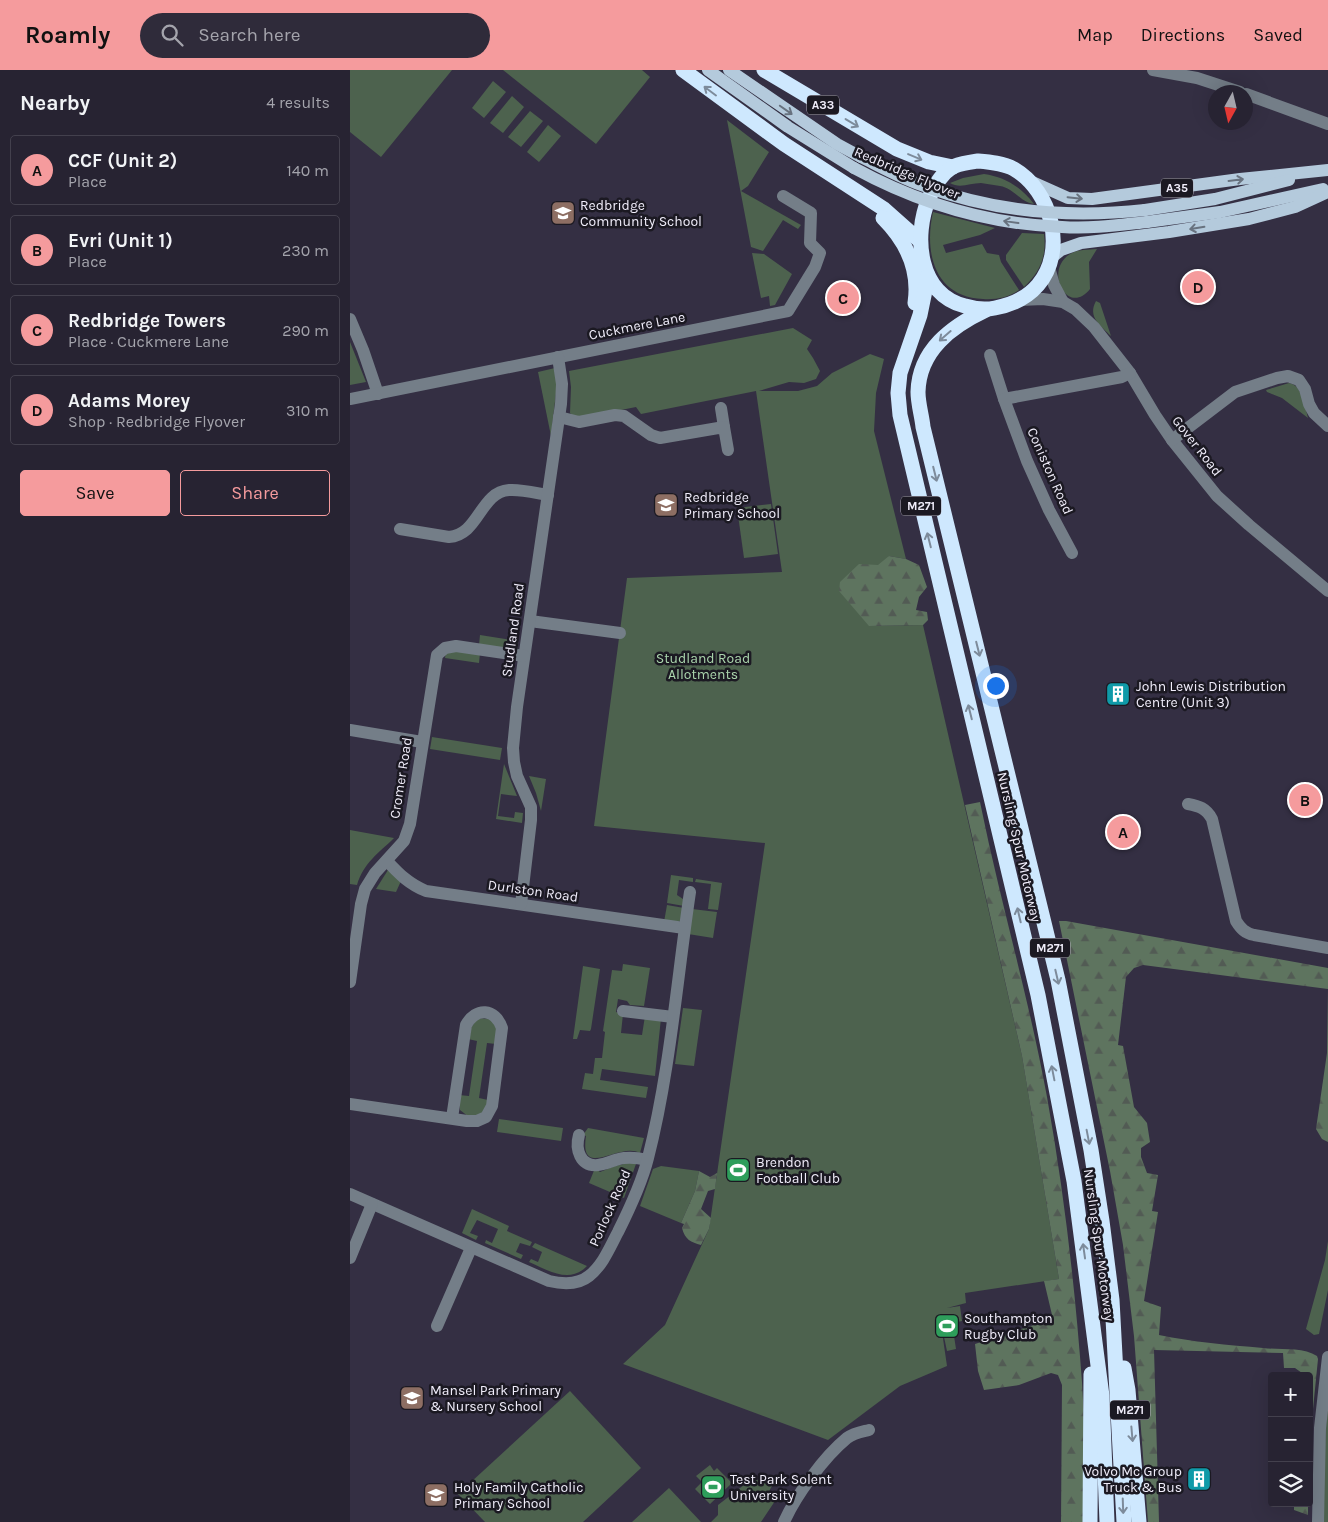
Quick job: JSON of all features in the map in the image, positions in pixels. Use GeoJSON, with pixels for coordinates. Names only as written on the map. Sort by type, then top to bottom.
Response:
{"type":"FeatureCollection","features":[{"type":"Feature","properties":{"kind":"highway"},"geometry":{"type":"LineString","coordinates":[[682,70],[784,144],[884,209],[920,241]]}},
{"type":"Feature","properties":{"kind":"highway","name":"A33"},"geometry":{"type":"LineString","coordinates":[[764,70],[897,149],[929,162],[953,166]]}},
{"type":"Feature","properties":{"kind":"highway"},"geometry":{"type":"LineString","coordinates":[[977,161],[990,162],[1012,168],[1030,181],[1045,204],[1053,236],[1050,263],[1035,288],[1020,300],[986,310],[962,305],[952,301],[938,290],[928,276],[920,241],[921,224],[931,193],[941,177],[953,166],[977,161]]}},
{"type":"Feature","properties":{"kind":"highway","name":"M271"},"geometry":{"type":"LineString","coordinates":[[850,188],[892,228],[908,252],[914,267],[915,300],[902,348],[900,374]]}},
{"type":"Feature","properties":{"kind":"highway","name":"Nursling Spur Motorway"},"geometry":{"type":"LineString","coordinates":[[928,276],[920,315],[900,374],[898,401],[901,424],[1038,994],[1074,1181],[1102,1396],[1108,1522]]}},
{"type":"Feature","properties":{"kind":"highway","name":"Nursling Spur Motorway"},"geometry":{"type":"LineString","coordinates":[[986,310],[967,319],[951,330],[935,345],[924,366],[918,395],[924,427],[1058,980],[1091,1150],[1112,1300],[1124,1522]]}},
{"type":"Feature","properties":{"kind":"highway","name":"M271"},"geometry":{"type":"LineString","coordinates":[[1090,1299],[1090,1522]]}},
{"type":"Feature","properties":{"kind":"highway","name":"M271"},"geometry":{"type":"LineString","coordinates":[[1112,1300],[1128,1390],[1139,1522]]}},
{"type":"Feature","properties":{"kind":"main road","name":"Redbridge Flyover"},"geometry":{"type":"LineString","coordinates":[[708,70],[788,127],[858,162],[926,187],[989,204],[1037,211],[1146,216],[1220,212],[1328,188]]}},
{"type":"Feature","properties":{"kind":"main road","name":"Redbridge Flyover"},"geometry":{"type":"LineString","coordinates":[[729,70],[830,140],[858,162]]}},
{"type":"Feature","properties":{"kind":"main road","name":"Redbridge Flyover"},"geometry":{"type":"LineString","coordinates":[[1146,216],[1328,170]]}},
{"type":"Feature","properties":{"kind":"main road","name":"A35"},"geometry":{"type":"LineString","coordinates":[[1030,181],[1068,198],[1092,199],[1240,179],[1328,170]]}},
{"type":"Feature","properties":{"kind":"main road"},"geometry":{"type":"LineString","coordinates":[[1050,263],[1061,250],[1081,243],[1170,232],[1249,219],[1295,207],[1328,192]]}},
{"type":"Feature","properties":{"kind":"street"},"geometry":{"type":"LineString","coordinates":[[1153,70],[1197,78],[1218,85]]}},
{"type":"Feature","properties":{"kind":"street"},"geometry":{"type":"LineString","coordinates":[[1253,97],[1328,124]]}},
{"type":"Feature","properties":{"kind":"street","name":"Cuckmere Lane"},"geometry":{"type":"LineString","coordinates":[[350,399],[788,312],[815,267],[820,253],[810,243],[811,213],[783,196]]}},
{"type":"Feature","properties":{"kind":"street","name":"Gover Road"},"geometry":{"type":"LineString","coordinates":[[1050,263],[1054,286],[1063,302],[1075,309],[1094,328],[1130,373],[1172,440],[1217,496],[1328,591]]}},
{"type":"Feature","properties":{"kind":"street"},"geometry":{"type":"LineString","coordinates":[[1020,300],[1043,299],[1063,302]]}},
{"type":"Feature","properties":{"kind":"street"},"geometry":{"type":"LineString","coordinates":[[350,319],[378,394]]}},
{"type":"Feature","properties":{"kind":"street","name":"Coniston Road"},"geometry":{"type":"LineString","coordinates":[[990,355],[1027,462],[1072,554]]}},
{"type":"Feature","properties":{"kind":"street","name":"Studland Road"},"geometry":{"type":"LineString","coordinates":[[521,904],[531,807],[517,776],[513,748],[524,656],[559,417],[562,384],[558,358]]}},
{"type":"Feature","properties":{"kind":"street"},"geometry":{"type":"LineString","coordinates":[[1004,399],[1122,377],[1130,373]]}},
{"type":"Feature","properties":{"kind":"street"},"geometry":{"type":"LineString","coordinates":[[1172,440],[1235,392],[1276,378],[1288,376],[1299,380],[1305,389],[1309,404],[1314,413],[1328,426]]}},
{"type":"Feature","properties":{"kind":"street"},"geometry":{"type":"LineString","coordinates":[[721,408],[728,450]]}},
{"type":"Feature","properties":{"kind":"street"},"geometry":{"type":"LineString","coordinates":[[559,417],[579,422],[615,415],[624,416],[652,435],[660,438],[724,427]]}},
{"type":"Feature","properties":{"kind":"street"},"geometry":{"type":"LineString","coordinates":[[400,529],[449,537],[456,536],[470,526],[492,497],[499,492],[509,490],[548,495]]}},
{"type":"Feature","properties":{"kind":"street"},"geometry":{"type":"LineString","coordinates":[[530,620],[620,634]]}},
{"type":"Feature","properties":{"kind":"street","name":"Cromer Road"},"geometry":{"type":"LineString","coordinates":[[350,982],[361,904],[365,889],[374,873],[404,841],[410,824],[437,655],[445,648],[456,646],[524,656]]}},
{"type":"Feature","properties":{"kind":"street"},"geometry":{"type":"LineString","coordinates":[[350,730],[422,742]]}},
{"type":"Feature","properties":{"kind":"street"},"geometry":{"type":"LineString","coordinates":[[1188,804],[1204,808],[1212,819],[1236,921],[1240,928],[1246,933],[1254,935],[1328,948]]}},
{"type":"Feature","properties":{"kind":"street","name":"Durlston Road"},"geometry":{"type":"LineString","coordinates":[[387,861],[413,886],[426,891],[684,928]]}},
{"type":"Feature","properties":{"kind":"street","name":"Porlock Road"},"geometry":{"type":"LineString","coordinates":[[350,1194],[549,1281],[564,1284],[579,1282],[588,1277],[608,1252],[625,1217],[647,1160],[660,1100],[690,892]]}},
{"type":"Feature","properties":{"kind":"street"},"geometry":{"type":"LineString","coordinates":[[350,1104],[467,1121],[477,1121],[486,1117],[492,1106],[502,1028],[499,1020],[491,1014],[479,1012],[470,1017],[466,1026],[452,1118]]}},
{"type":"Feature","properties":{"kind":"street"},"geometry":{"type":"LineString","coordinates":[[628,1015],[672,1017]]}},
{"type":"Feature","properties":{"kind":"street"},"geometry":{"type":"LineString","coordinates":[[574,1143],[581,1158],[589,1164],[596,1165],[624,1158],[637,1157],[647,1160]]}},
{"type":"Feature","properties":{"kind":"street"},"geometry":{"type":"LineString","coordinates":[[350,1258],[372,1204]]}},
{"type":"Feature","properties":{"kind":"street"},"geometry":{"type":"LineString","coordinates":[[437,1326],[471,1248]]}},
{"type":"Feature","properties":{"kind":"street"},"geometry":{"type":"LineString","coordinates":[[1318,1522],[1320,1428],[1328,1357]]}},
{"type":"Feature","properties":{"kind":"street"},"geometry":{"type":"LineString","coordinates":[[784,1522],[816,1470],[847,1438],[857,1432],[869,1430]]}},
{"type":"Feature","properties":{"kind":"green space"},"geometry":{"type":"Polygon","coordinates":[[[350,70],[452,70],[381,157],[350,132],[350,70]]]}},
{"type":"Feature","properties":{"kind":"green space"},"geometry":{"type":"Polygon","coordinates":[[[503,70],[642,70],[650,77],[596,144],[503,70]]]}},
{"type":"Feature","properties":{"kind":"green space"},"geometry":{"type":"Polygon","coordinates":[[[493,81],[506,92],[484,118],[472,108],[493,81]]]}},
{"type":"Feature","properties":{"kind":"green space"},"geometry":{"type":"Polygon","coordinates":[[[512,96],[524,107],[503,133],[490,123],[512,96]]]}},
{"type":"Feature","properties":{"kind":"green space"},"geometry":{"type":"Polygon","coordinates":[[[530,111],[543,121],[521,147],[508,137],[530,111]]]}},
{"type":"Feature","properties":{"kind":"green space"},"geometry":{"type":"Polygon","coordinates":[[[727,120],[769,152],[748,186],[741,191],[801,225],[798,229],[783,220],[763,251],[751,247],[727,120]]]}},
{"type":"Feature","properties":{"kind":"green space"},"geometry":{"type":"Polygon","coordinates":[[[548,125],[561,136],[539,162],[527,152],[548,125]]]}},
{"type":"Feature","properties":{"kind":"green space"},"geometry":{"type":"Polygon","coordinates":[[[984,174],[1006,180],[1024,193],[1034,204],[1025,201],[1005,187],[981,183],[958,186],[950,183],[963,178],[984,174]]]}},
{"type":"Feature","properties":{"kind":"green space"},"geometry":{"type":"Polygon","coordinates":[[[933,212],[995,228],[980,235],[943,245],[946,253],[982,244],[987,253],[999,255],[1001,262],[1019,290],[1002,298],[983,299],[966,296],[953,290],[943,281],[936,270],[932,257],[930,242],[933,212]]]}},
{"type":"Feature","properties":{"kind":"green space"},"geometry":{"type":"Polygon","coordinates":[[[1022,233],[1044,234],[1045,242],[1041,263],[1024,287],[1006,260],[1006,255],[1022,233]]]}},
{"type":"Feature","properties":{"kind":"green space"},"geometry":{"type":"Polygon","coordinates":[[[1097,249],[1089,262],[1090,289],[1082,296],[1074,298],[1067,295],[1059,280],[1062,262],[1073,252],[1097,249]]]}},
{"type":"Feature","properties":{"kind":"green space"},"geometry":{"type":"Polygon","coordinates":[[[752,253],[764,254],[792,274],[775,305],[770,306],[769,296],[761,298],[752,253]]]}},
{"type":"Feature","properties":{"kind":"green space"},"geometry":{"type":"Polygon","coordinates":[[[1096,301],[1100,303],[1111,336],[1096,321],[1093,312],[1096,301]]]}},
{"type":"Feature","properties":{"kind":"green space","name":"Studland Road Allotments"},"geometry":{"type":"Polygon","coordinates":[[[793,328],[812,340],[807,349],[820,371],[816,379],[804,383],[789,382],[759,391],[798,391],[817,386],[832,373],[870,354],[884,359],[876,393],[874,431],[906,559],[889,556],[869,626],[923,625],[1022,1056],[1059,1279],[965,1293],[966,1303],[947,1308],[960,1306],[962,1321],[952,1323],[956,1349],[947,1351],[940,1318],[947,1366],[900,1386],[828,1440],[623,1364],[665,1325],[709,1229],[765,843],[594,826],[627,578],[782,572],[756,391],[641,414],[636,407],[576,419],[570,413],[571,387],[569,371],[793,328]]]}},
{"type":"Feature","properties":{"kind":"green space"},"geometry":{"type":"Polygon","coordinates":[[[350,342],[366,382],[350,385],[350,342]]]}},
{"type":"Feature","properties":{"kind":"green space"},"geometry":{"type":"Polygon","coordinates":[[[555,368],[557,384],[551,436],[538,372],[555,368]]]}},
{"type":"Feature","properties":{"kind":"green space"},"geometry":{"type":"Polygon","coordinates":[[[1289,383],[1294,385],[1300,392],[1308,418],[1282,398],[1266,390],[1289,383]]]}},
{"type":"Feature","properties":{"kind":"green space"},"geometry":{"type":"Polygon","coordinates":[[[771,504],[778,554],[744,558],[737,508],[771,504]]]}},
{"type":"Feature","properties":{"kind":"green space"},"geometry":{"type":"Polygon","coordinates":[[[889,556],[906,559],[919,565],[927,587],[919,597],[916,610],[927,612],[928,620],[923,625],[869,626],[839,591],[840,582],[859,564],[878,565],[889,556]]]}},
{"type":"Feature","properties":{"kind":"green space"},"geometry":{"type":"Polygon","coordinates":[[[480,635],[518,641],[517,650],[479,645],[480,635]]]}},
{"type":"Feature","properties":{"kind":"green space"},"geometry":{"type":"Polygon","coordinates":[[[449,650],[480,653],[479,663],[445,658],[446,652],[449,650]]]}},
{"type":"Feature","properties":{"kind":"green space"},"geometry":{"type":"Polygon","coordinates":[[[432,737],[502,748],[500,760],[430,749],[432,737]]]}},
{"type":"Feature","properties":{"kind":"green space"},"geometry":{"type":"Polygon","coordinates":[[[504,764],[517,796],[501,794],[498,816],[514,818],[515,812],[523,813],[522,823],[496,819],[504,764]]]}},
{"type":"Feature","properties":{"kind":"green space"},"geometry":{"type":"Polygon","coordinates":[[[529,776],[546,779],[541,811],[536,793],[529,776]]]}},
{"type":"Feature","properties":{"kind":"green space"},"geometry":{"type":"Polygon","coordinates":[[[980,802],[1040,1060],[1059,1168],[1082,1382],[1088,1522],[1061,1522],[1062,1385],[1058,1375],[1051,1373],[1019,1385],[984,1390],[978,1371],[975,1344],[1053,1319],[1044,1281],[1059,1279],[1022,1056],[965,805],[980,802]]]}},
{"type":"Feature","properties":{"kind":"green space"},"geometry":{"type":"Polygon","coordinates":[[[350,830],[394,838],[363,870],[357,885],[350,884],[350,830]]]}},
{"type":"Feature","properties":{"kind":"green space"},"geometry":{"type":"Polygon","coordinates":[[[388,870],[401,881],[396,892],[376,889],[388,870]]]}},
{"type":"Feature","properties":{"kind":"green space"},"geometry":{"type":"Polygon","coordinates":[[[671,875],[693,878],[693,882],[679,880],[677,895],[683,899],[684,906],[667,903],[671,875]]]}},
{"type":"Feature","properties":{"kind":"green space"},"geometry":{"type":"Polygon","coordinates":[[[696,879],[722,883],[718,910],[708,909],[711,884],[695,882],[696,879]]]}},
{"type":"Feature","properties":{"kind":"green space"},"geometry":{"type":"Polygon","coordinates":[[[667,905],[684,908],[682,921],[664,922],[667,905]]]}},
{"type":"Feature","properties":{"kind":"green space"},"geometry":{"type":"Polygon","coordinates":[[[692,909],[717,912],[713,938],[688,934],[692,909]]]}},
{"type":"Feature","properties":{"kind":"green space"},"geometry":{"type":"Polygon","coordinates":[[[1059,921],[1328,968],[1328,989],[1143,965],[1134,968],[1126,977],[1118,1045],[1123,1046],[1134,1107],[1147,1123],[1150,1142],[1141,1148],[1141,1157],[1147,1173],[1158,1175],[1152,1211],[1158,1212],[1144,1301],[1161,1307],[1159,1335],[1185,1340],[1305,1351],[1317,1356],[1318,1359],[1313,1409],[1313,1372],[1301,1372],[1295,1368],[1284,1368],[1283,1353],[1154,1350],[1159,1522],[1148,1522],[1134,1336],[1123,1245],[1110,1171],[1059,921]]]}},
{"type":"Feature","properties":{"kind":"green space"},"geometry":{"type":"Polygon","coordinates":[[[623,964],[650,968],[644,1006],[630,1005],[627,1001],[618,999],[616,1012],[623,1014],[621,1033],[642,1035],[645,1016],[661,1018],[655,1076],[602,1069],[600,1080],[648,1087],[646,1098],[582,1089],[585,1073],[593,1074],[595,1058],[602,1058],[605,1032],[603,1031],[612,970],[622,971],[623,964]]]}},
{"type":"Feature","properties":{"kind":"green space"},"geometry":{"type":"Polygon","coordinates":[[[583,966],[600,969],[591,1029],[590,1031],[580,1030],[577,1039],[573,1039],[583,966]]]}},
{"type":"Feature","properties":{"kind":"green space"},"geometry":{"type":"Polygon","coordinates":[[[1328,989],[1328,1142],[1322,1139],[1316,1129],[1327,1053],[1328,989]]]}},
{"type":"Feature","properties":{"kind":"green space"},"geometry":{"type":"Polygon","coordinates":[[[683,1008],[702,1010],[694,1066],[675,1064],[683,1008]]]}},
{"type":"Feature","properties":{"kind":"green space"},"geometry":{"type":"Polygon","coordinates":[[[477,1018],[491,1019],[496,1024],[496,1044],[487,1043],[479,1098],[488,1100],[486,1108],[480,1114],[469,1117],[460,1110],[459,1095],[469,1096],[477,1041],[468,1039],[468,1033],[477,1018]]]}},
{"type":"Feature","properties":{"kind":"green space"},"geometry":{"type":"Polygon","coordinates":[[[499,1119],[563,1128],[561,1141],[497,1132],[499,1119]]]}},
{"type":"Feature","properties":{"kind":"green space"},"geometry":{"type":"Polygon","coordinates":[[[588,1128],[644,1138],[640,1153],[632,1151],[595,1158],[589,1156],[585,1149],[586,1136],[583,1135],[588,1128]]]}},
{"type":"Feature","properties":{"kind":"green space"},"geometry":{"type":"Polygon","coordinates":[[[637,1161],[624,1198],[589,1183],[595,1168],[600,1172],[637,1161]]]}},
{"type":"Feature","properties":{"kind":"green space"},"geometry":{"type":"Polygon","coordinates":[[[661,1166],[699,1171],[695,1191],[681,1223],[640,1206],[653,1169],[661,1166]]]}},
{"type":"Feature","properties":{"kind":"green space"},"geometry":{"type":"Polygon","coordinates":[[[699,1171],[710,1177],[717,1173],[715,1189],[708,1191],[701,1209],[711,1218],[709,1229],[701,1245],[687,1238],[682,1228],[684,1224],[681,1223],[695,1191],[699,1171]]]}},
{"type":"Feature","properties":{"kind":"green space"},"geometry":{"type":"Polygon","coordinates":[[[472,1209],[509,1226],[507,1231],[532,1242],[530,1246],[520,1243],[516,1252],[523,1255],[521,1259],[485,1243],[486,1240],[492,1243],[498,1229],[477,1220],[470,1233],[478,1236],[476,1240],[462,1233],[472,1209]]]}},
{"type":"Feature","properties":{"kind":"green space"},"geometry":{"type":"Polygon","coordinates":[[[1328,1241],[1328,1290],[1319,1334],[1314,1335],[1306,1329],[1325,1260],[1328,1241]]]}},
{"type":"Feature","properties":{"kind":"green space"},"geometry":{"type":"Polygon","coordinates":[[[535,1243],[587,1266],[574,1274],[566,1275],[544,1269],[529,1262],[531,1259],[538,1262],[542,1252],[532,1247],[535,1243]]]}},
{"type":"Feature","properties":{"kind":"green space"},"geometry":{"type":"Polygon","coordinates":[[[1328,1386],[1328,1522],[1321,1522],[1328,1386]]]}},
{"type":"Feature","properties":{"kind":"green space"},"geometry":{"type":"Polygon","coordinates":[[[570,1391],[641,1468],[583,1522],[485,1522],[458,1494],[570,1391]]]}},
{"type":"Feature","properties":{"kind":"green space","name":"Test Park Solent University"},"geometry":{"type":"Polygon","coordinates":[[[710,1465],[714,1471],[717,1468],[732,1483],[710,1504],[695,1489],[702,1482],[696,1476],[710,1465]]]}},
{"type":"Feature","properties":{"kind":"green space"},"geometry":{"type":"Polygon","coordinates":[[[753,1478],[772,1486],[768,1493],[777,1498],[761,1522],[711,1522],[718,1515],[718,1505],[753,1478]]]}},
{"type":"Feature","properties":{"kind":"green space"},"geometry":{"type":"Polygon","coordinates":[[[669,1488],[701,1522],[632,1522],[669,1488]]]}},
{"type":"Feature","properties":{"kind":"green space"},"geometry":{"type":"Polygon","coordinates":[[[1294,1507],[1308,1507],[1308,1515],[1294,1510],[1294,1507]]]}},
{"type":"Feature","properties":{"kind":"place","name":"Redbridge Community School"},"geometry":{"type":"Point","coordinates":[563,213]}},
{"type":"Feature","properties":{"kind":"place","name":"Adams Morey"},"geometry":{"type":"Point","coordinates":[1198,287]}},
{"type":"Feature","properties":{"kind":"place","name":"Redbridge Towers"},"geometry":{"type":"Point","coordinates":[843,298]}},
{"type":"Feature","properties":{"kind":"place","name":"Redbridge Primary School"},"geometry":{"type":"Point","coordinates":[666,505]}},
{"type":"Feature","properties":{"kind":"place","name":"John Lewis Distribution Centre (Unit 3)"},"geometry":{"type":"Point","coordinates":[1118,694]}},
{"type":"Feature","properties":{"kind":"place","name":"Evri (Unit 1)"},"geometry":{"type":"Point","coordinates":[1305,800]}},
{"type":"Feature","properties":{"kind":"place","name":"CCF (Unit 2)"},"geometry":{"type":"Point","coordinates":[1123,832]}},
{"type":"Feature","properties":{"kind":"place","name":"Brendon Football Club"},"geometry":{"type":"Point","coordinates":[738,1170]}},
{"type":"Feature","properties":{"kind":"place","name":"Southampton Rugby Club"},"geometry":{"type":"Point","coordinates":[947,1326]}},
{"type":"Feature","properties":{"kind":"place","name":"Mansel Park Primary & Nursery School"},"geometry":{"type":"Point","coordinates":[412,1398]}},
{"type":"Feature","properties":{"kind":"place","name":"Volvo Mc Group Truck & Bus"},"geometry":{"type":"Point","coordinates":[1199,1479]}},
{"type":"Feature","properties":{"kind":"place","name":"Test Park Solent University"},"geometry":{"type":"Point","coordinates":[713,1487]}},
{"type":"Feature","properties":{"kind":"place","name":"Holy Family Catholic Primary School"},"geometry":{"type":"Point","coordinates":[436,1495]}}]}
